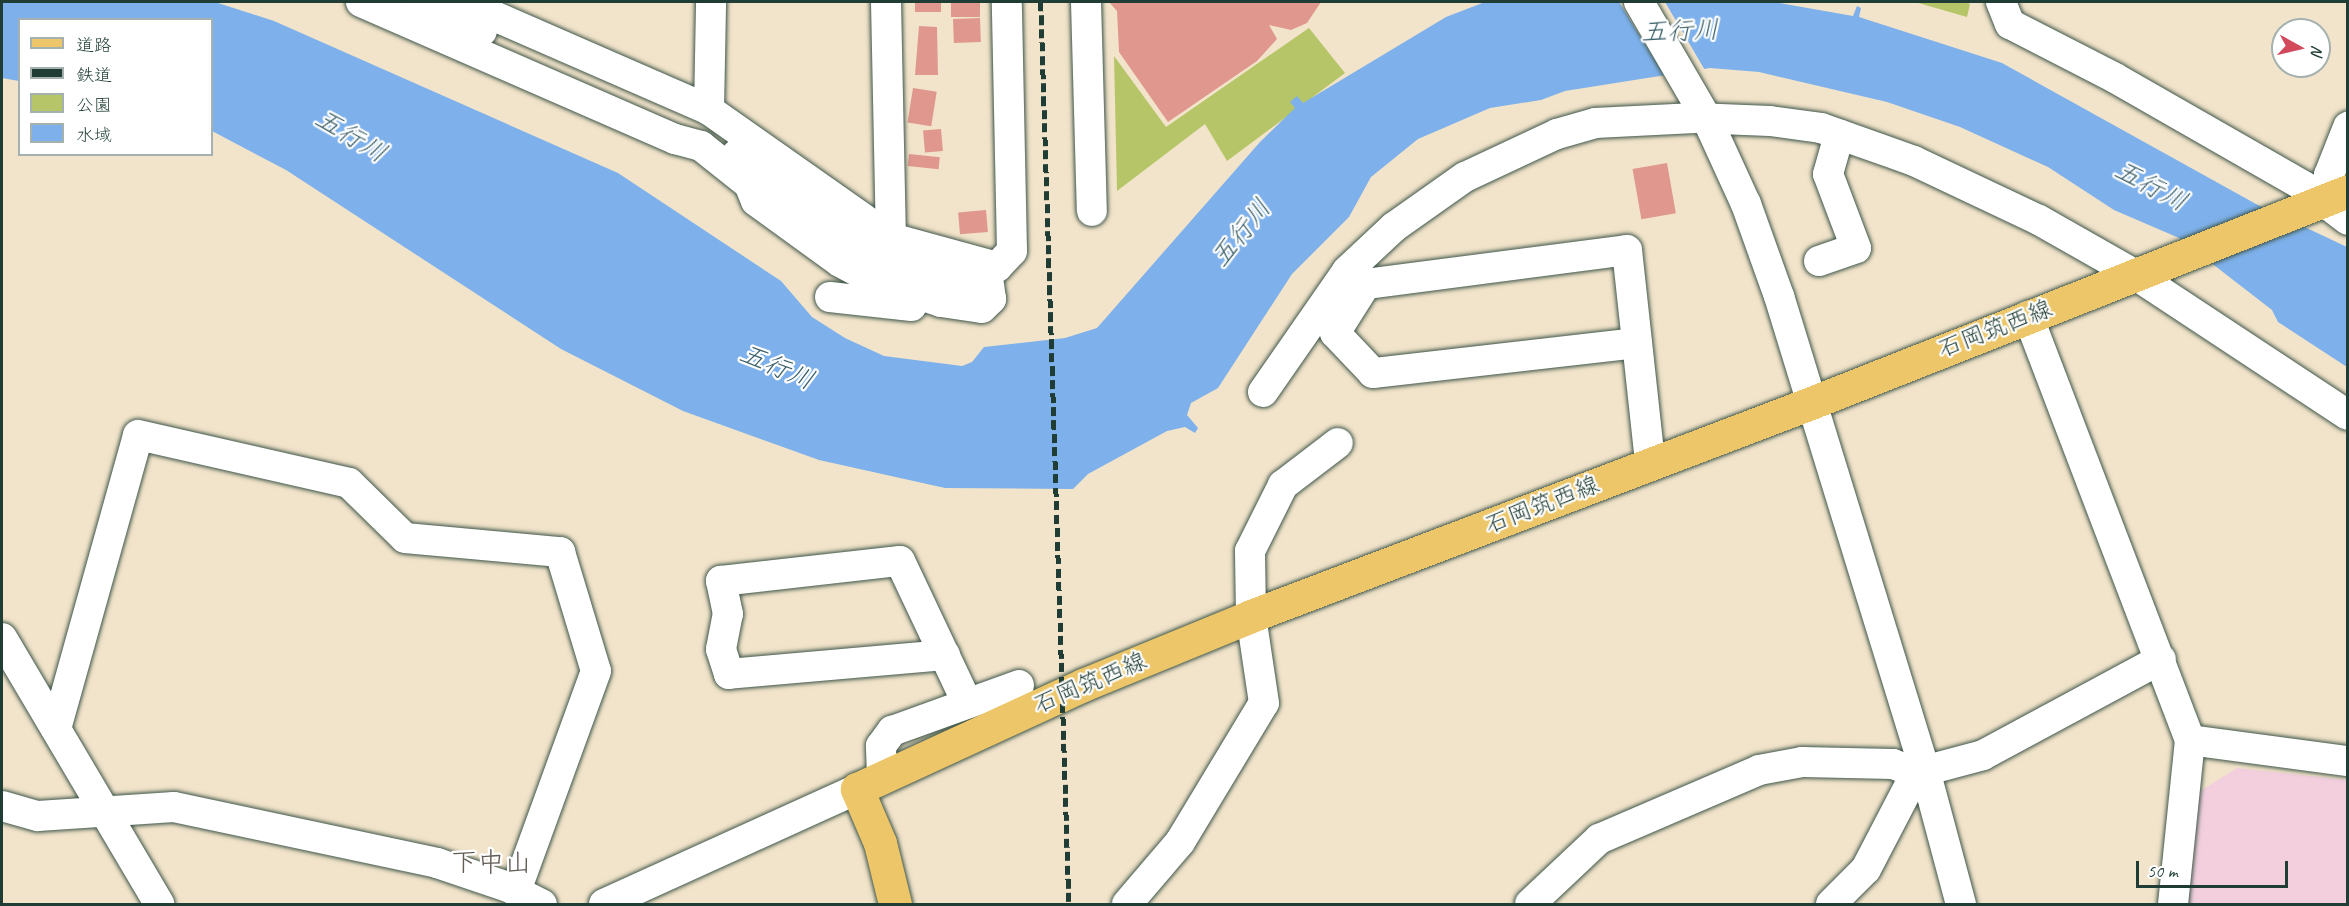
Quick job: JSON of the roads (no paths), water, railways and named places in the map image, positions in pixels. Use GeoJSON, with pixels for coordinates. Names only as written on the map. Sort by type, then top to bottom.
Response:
{"type":"FeatureCollection","features":[{"type":"Feature","properties":{"kind":"main road","name":"石岡筑西線"},"geometry":{"type":"LineString","coordinates":[[869,783],[1083,685],[1251,615],[1810,403],[2139,272],[2332,203]]}},
{"type":"Feature","properties":{"kind":"main road"},"geometry":{"type":"LineString","coordinates":[[869,783],[880,843],[895,904]]}},
{"type":"Feature","properties":{"kind":"street"},"geometry":{"type":"LineString","coordinates":[[363,2],[711,129]]}},
{"type":"Feature","properties":{"kind":"street"},"geometry":{"type":"LineString","coordinates":[[417,2],[711,129],[749,184],[756,201],[840,262],[872,279],[977,287]]}},
{"type":"Feature","properties":{"kind":"street"},"geometry":{"type":"LineString","coordinates":[[462,2],[711,129],[977,287]]}},
{"type":"Feature","properties":{"kind":"street"},"geometry":{"type":"LineString","coordinates":[[711,2],[711,129]]}},
{"type":"Feature","properties":{"kind":"street"},"geometry":{"type":"LineString","coordinates":[[886,2],[891,238]]}},
{"type":"Feature","properties":{"kind":"street"},"geometry":{"type":"LineString","coordinates":[[830,297],[928,308],[977,287],[1012,251],[1007,2]]}},
{"type":"Feature","properties":{"kind":"street"},"geometry":{"type":"LineString","coordinates":[[1086,2],[1092,211]]}},
{"type":"Feature","properties":{"kind":"street"},"geometry":{"type":"LineString","coordinates":[[1639,2],[1704,113],[1746,204],[1779,296],[1961,904]]}},
{"type":"Feature","properties":{"kind":"street"},"geometry":{"type":"LineString","coordinates":[[2001,2],[2010,24],[2115,78],[2332,203]]}},
{"type":"Feature","properties":{"kind":"street"},"geometry":{"type":"LineString","coordinates":[[1263,392],[1347,271],[1394,227],[1465,177],[1557,134],[1595,123],[1704,113],[1770,121],[1839,135],[1914,161],[2039,220],[2139,272],[2348,415]]}},
{"type":"Feature","properties":{"kind":"street"},"geometry":{"type":"LineString","coordinates":[[2332,203],[2329,175],[2348,127]]}},
{"type":"Feature","properties":{"kind":"street"},"geometry":{"type":"LineString","coordinates":[[1819,261],[1856,248],[1828,174],[1839,135]]}},
{"type":"Feature","properties":{"kind":"street"},"geometry":{"type":"LineString","coordinates":[[1637,343],[1373,373],[1335,333],[1366,284],[1627,250],[1650,463]]}},
{"type":"Feature","properties":{"kind":"street"},"geometry":{"type":"LineString","coordinates":[[2028,316],[2161,659],[2190,740],[2173,904]]}},
{"type":"Feature","properties":{"kind":"street"},"geometry":{"type":"LineString","coordinates":[[56,729],[138,435],[349,483],[405,538],[560,552],[596,671],[516,891]]}},
{"type":"Feature","properties":{"kind":"street"},"geometry":{"type":"LineString","coordinates":[[1127,904],[1180,842],[1264,703],[1251,615],[1250,551],[1283,485],[1338,443]]}},
{"type":"Feature","properties":{"kind":"street"},"geometry":{"type":"LineString","coordinates":[[945,655],[729,674],[721,649],[728,614],[721,581],[900,561],[945,655],[968,704]]}},
{"type":"Feature","properties":{"kind":"street"},"geometry":{"type":"LineString","coordinates":[[5,654],[56,729],[159,904]]}},
{"type":"Feature","properties":{"kind":"street"},"geometry":{"type":"LineString","coordinates":[[1530,904],[1599,839],[1759,770],[1802,762],[1893,764],[1921,772],[1983,755],[2161,659]]}},
{"type":"Feature","properties":{"kind":"street"},"geometry":{"type":"LineString","coordinates":[[604,904],[869,783],[881,746],[891,730],[1019,685]]}},
{"type":"Feature","properties":{"kind":"street"},"geometry":{"type":"LineString","coordinates":[[2190,740],[2348,761]]}},
{"type":"Feature","properties":{"kind":"street"},"geometry":{"type":"LineString","coordinates":[[1832,904],[1866,869],[1921,772]]}},
{"type":"Feature","properties":{"kind":"street"},"geometry":{"type":"LineString","coordinates":[[2,806],[38,816],[107,814],[174,807],[437,863],[516,891],[542,904]]}},
{"type":"Feature","properties":{"kind":"water","name":"五行川"},"geometry":{"type":"Polygon","coordinates":[[[2,2],[215,2],[274,21],[618,173],[781,281],[812,317],[845,338],[884,356],[962,366],[972,362],[984,347],[1065,338],[1097,328],[1260,142],[1295,108],[1290,102],[1297,96],[1303,103],[1446,17],[1485,2],[1774,2],[1853,16],[1857,6],[1861,8],[1859,17],[2002,63],[2256,204],[2347,247],[2347,367],[2278,322],[2272,310],[2179,238],[2114,210],[2048,167],[1960,127],[1887,102],[1759,72],[1710,68],[1565,91],[1541,100],[1490,108],[1418,139],[1371,177],[1349,217],[1292,274],[1218,388],[1191,403],[1187,415],[1198,428],[1195,433],[1185,427],[1167,431],[1088,474],[1073,489],[945,488],[819,460],[683,411],[561,349],[286,170],[213,132],[213,18],[18,18],[18,81],[2,78],[2,2]]]}},
{"type":"Feature","properties":{"kind":"railway"},"geometry":{"type":"LineString","coordinates":[[1041,2],[1069,904]]}},
{"type":"Feature","properties":{"kind":"district","name":"下中山"},"geometry":{"type":"Point","coordinates":[491,863]}}]}
